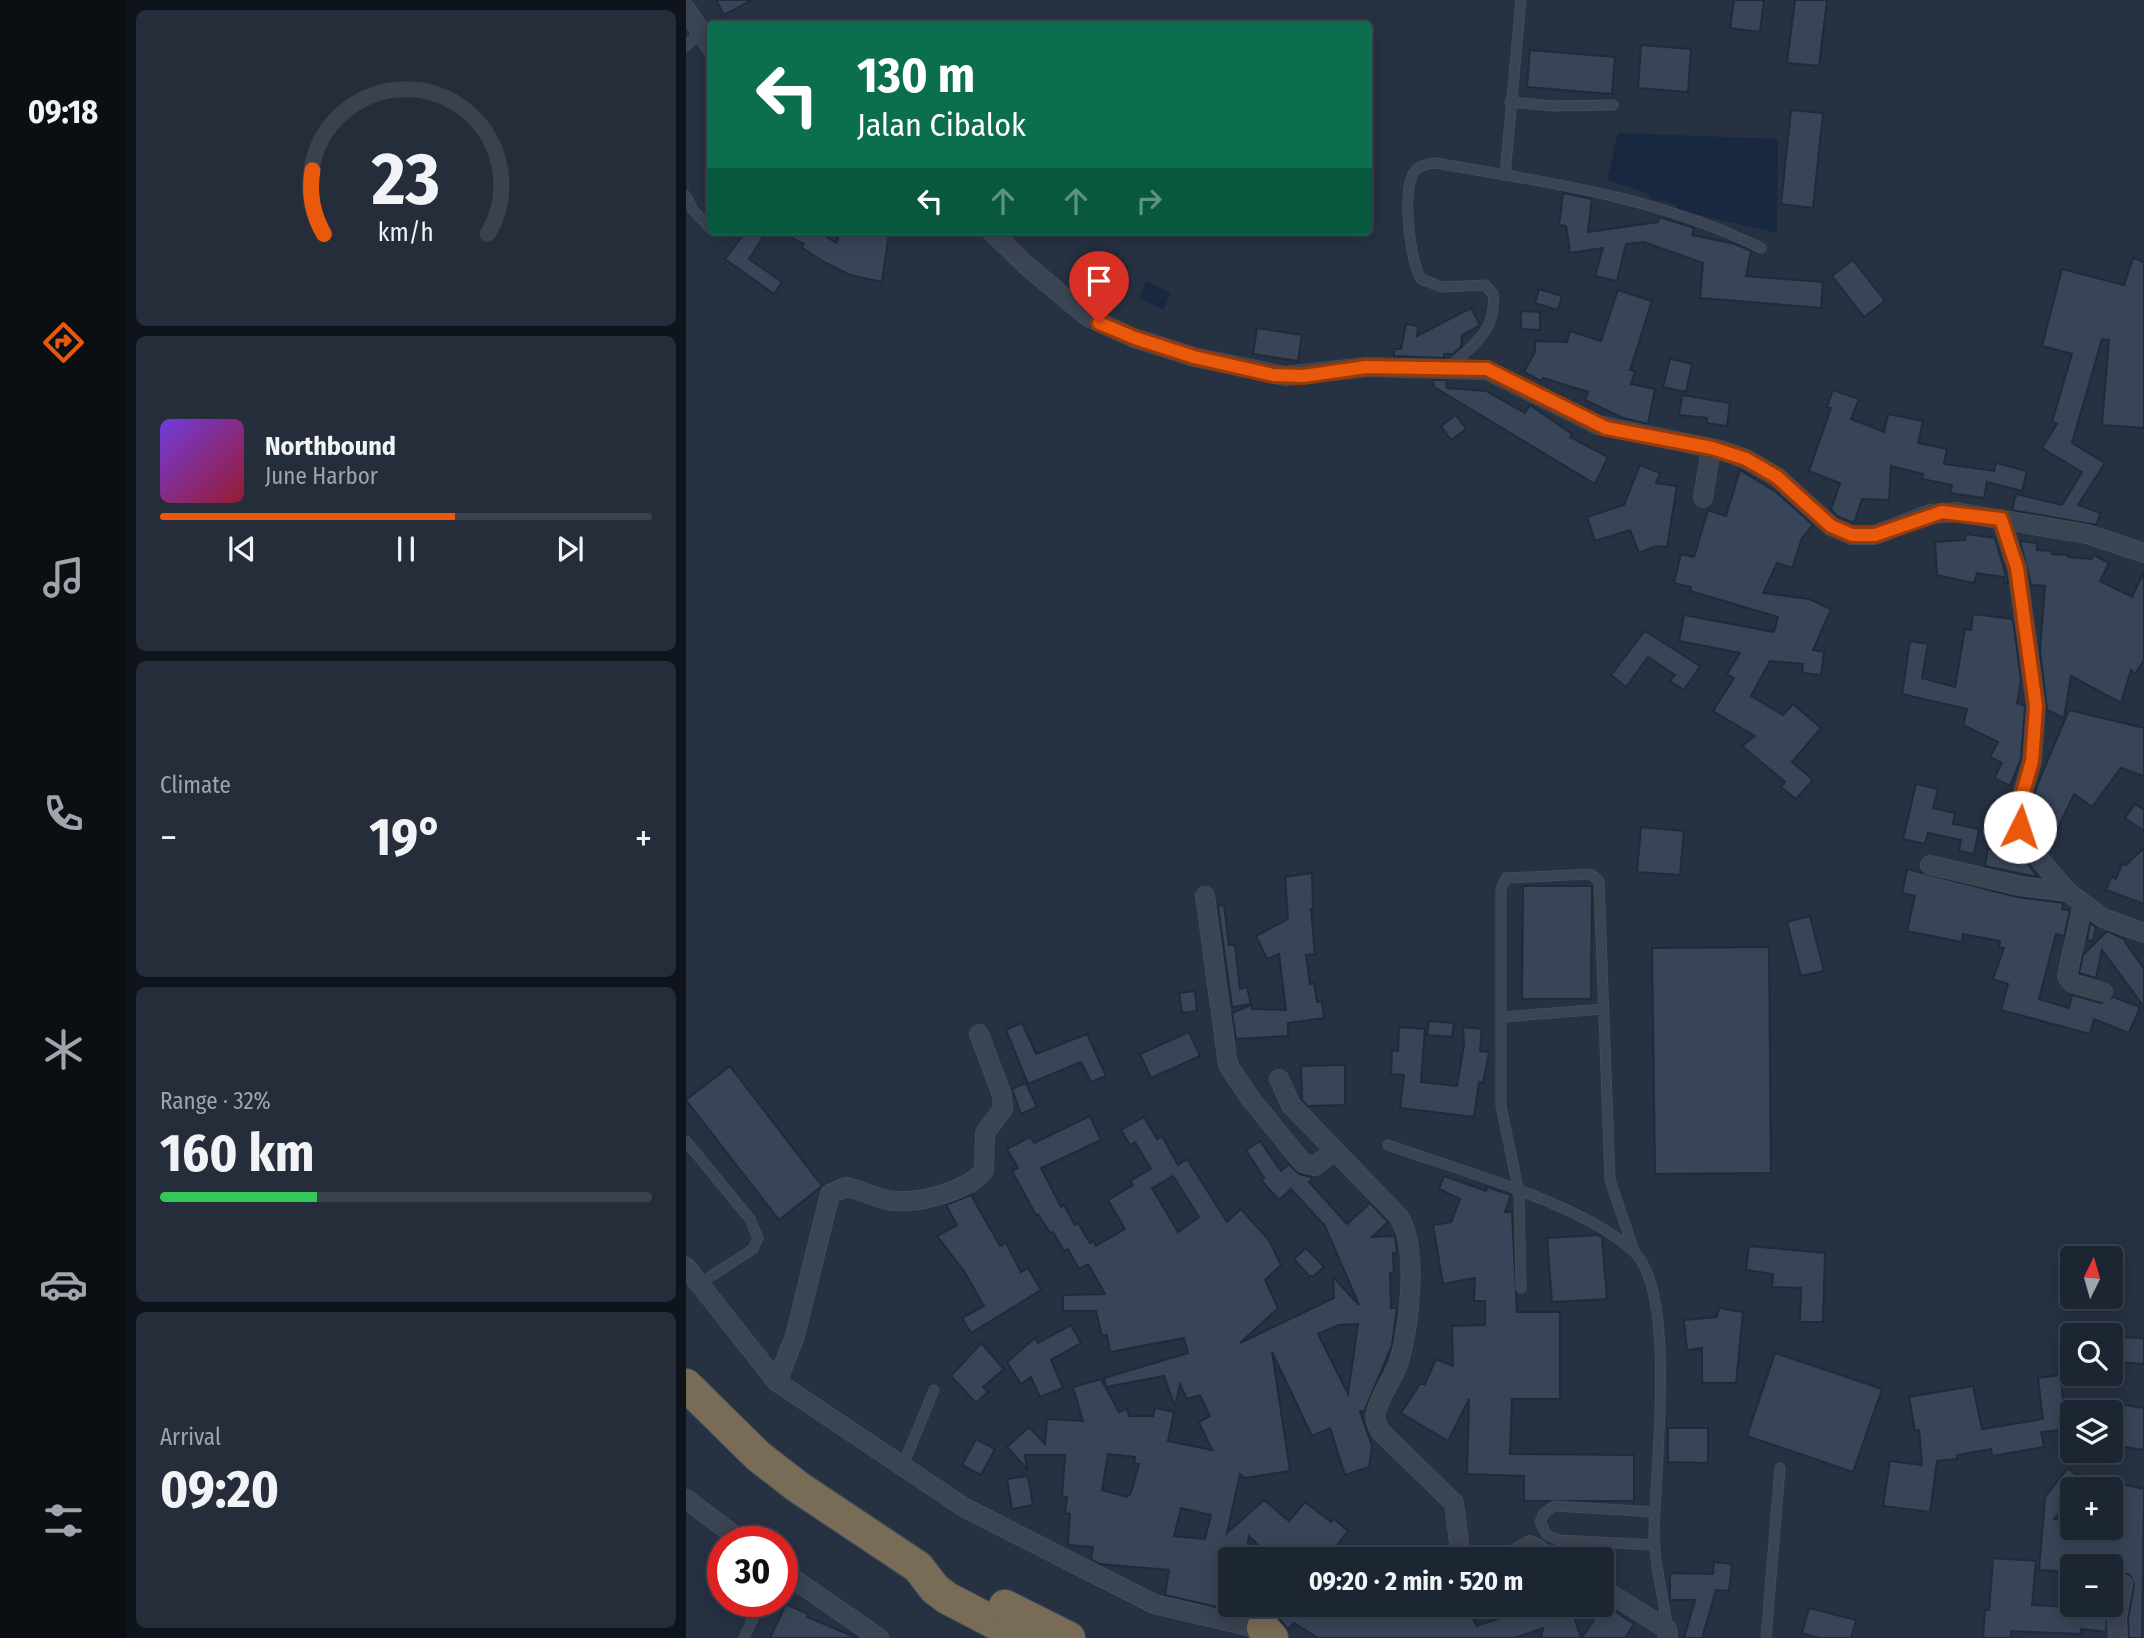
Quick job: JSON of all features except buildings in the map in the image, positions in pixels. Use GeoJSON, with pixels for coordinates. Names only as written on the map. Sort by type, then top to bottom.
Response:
{"type":"FeatureCollection","features":[{"type":"Feature","properties":{"kind":"highway"},"geometry":{"type":"LineString","coordinates":[[686,1385],[758,1456],[798,1487],[918,1567],[950,1576],[1069,1638]]}},
{"type":"Feature","properties":{"kind":"highway"},"geometry":{"type":"LineString","coordinates":[[918,1567],[935,1589],[947,1598],[1024,1638]]}},
{"type":"Feature","properties":{"kind":"street"},"geometry":{"type":"LineString","coordinates":[[686,9],[707,40]]}},
{"type":"Feature","properties":{"kind":"street"},"geometry":{"type":"LineString","coordinates":[[995,235],[1027,266],[1088,317],[1135,338],[1194,357],[1285,376],[1366,367],[1448,368],[1495,372],[1606,428],[1712,448],[1738,456],[1762,467],[1831,526],[1852,535],[1875,535],[1942,512],[2087,534],[2144,553]]}},
{"type":"Feature","properties":{"kind":"street"},"geometry":{"type":"LineString","coordinates":[[1703,498],[1712,448]]}},
{"type":"Feature","properties":{"kind":"street"},"geometry":{"type":"LineString","coordinates":[[2001,519],[2017,568],[2036,706],[2032,761],[2018,819],[2029,845],[2068,892],[2103,918],[2144,933]]}},
{"type":"Feature","properties":{"kind":"street"},"geometry":{"type":"LineString","coordinates":[[1930,865],[2020,886],[2068,892]]}},
{"type":"Feature","properties":{"kind":"street"},"geometry":{"type":"LineString","coordinates":[[1205,896],[1228,1065],[1250,1098],[1303,1163],[1315,1166],[1334,1151]]}},
{"type":"Feature","properties":{"kind":"street"},"geometry":{"type":"LineString","coordinates":[[2083,904],[2067,976],[2072,983],[2103,992]]}},
{"type":"Feature","properties":{"kind":"street"},"geometry":{"type":"LineString","coordinates":[[777,1382],[795,1336],[831,1194],[846,1187],[887,1200],[910,1201],[957,1188],[984,1170],[985,1133],[1001,1114],[1003,1102],[979,1034]]}},
{"type":"Feature","properties":{"kind":"street"},"geometry":{"type":"LineString","coordinates":[[1279,1079],[1291,1105],[1399,1217],[1406,1230],[1409,1283],[1404,1342],[1398,1364],[1377,1409],[1376,1420],[1381,1432],[1454,1503],[1460,1547]]}},
{"type":"Feature","properties":{"kind":"street"},"geometry":{"type":"LineString","coordinates":[[686,1267],[777,1382],[965,1508],[1154,1604],[1273,1635]]}},
{"type":"Feature","properties":{"kind":"street"},"geometry":{"type":"LineString","coordinates":[[686,1499],[722,1526]]}},
{"type":"Feature","properties":{"kind":"street"},"geometry":{"type":"LineString","coordinates":[[798,1583],[879,1638]]}},
{"type":"Feature","properties":{"kind":"street"},"geometry":{"type":"LineString","coordinates":[[1614,1597],[1668,1634]]}},
{"type":"Feature","properties":{"kind":"street"},"geometry":{"type":"LineString","coordinates":[[2117,1617],[2118,1638]]}},
{"type":"Feature","properties":{"kind":"lane"},"geometry":{"type":"LineString","coordinates":[[1505,175],[1521,0]]}},
{"type":"Feature","properties":{"kind":"lane"},"geometry":{"type":"LineString","coordinates":[[686,47],[702,30]]}},
{"type":"Feature","properties":{"kind":"lane"},"geometry":{"type":"LineString","coordinates":[[1510,102],[1554,106],[1613,105]]}},
{"type":"Feature","properties":{"kind":"lane"},"geometry":{"type":"LineString","coordinates":[[1448,368],[1489,329],[1494,315],[1493,294],[1485,285],[1442,287],[1421,279],[1411,244],[1409,202],[1412,175],[1421,166],[1435,163],[1625,197],[1711,225],[1761,248]]}},
{"type":"Feature","properties":{"kind":"lane"},"geometry":{"type":"LineString","coordinates":[[686,196],[693,209],[707,224]]}},
{"type":"Feature","properties":{"kind":"lane"},"geometry":{"type":"LineString","coordinates":[[1521,1288],[1519,1193],[1501,1106],[1501,888],[1503,881],[1509,877],[1596,876],[1601,910],[1610,1180],[1634,1251]]}},
{"type":"Feature","properties":{"kind":"lane"},"geometry":{"type":"LineString","coordinates":[[1503,1017],[1603,1009]]}},
{"type":"Feature","properties":{"kind":"lane"},"geometry":{"type":"LineString","coordinates":[[686,1141],[750,1219],[758,1238],[753,1249],[699,1283]]}},
{"type":"Feature","properties":{"kind":"lane"},"geometry":{"type":"LineString","coordinates":[[1388,1145],[1588,1220],[1634,1251],[1647,1266],[1656,1300],[1659,1421],[1655,1545],[1668,1634]]}},
{"type":"Feature","properties":{"kind":"lane"},"geometry":{"type":"LineString","coordinates":[[903,1465],[934,1390]]}},
{"type":"Feature","properties":{"kind":"lane"},"geometry":{"type":"LineString","coordinates":[[1766,1638],[1780,1468]]}},
{"type":"Feature","properties":{"kind":"lane"},"geometry":{"type":"LineString","coordinates":[[1655,1512],[1554,1506],[1544,1513],[1540,1522],[1547,1535],[1559,1540],[1655,1545]]}},
{"type":"Feature","properties":{"kind":"lane"},"geometry":{"type":"LineString","coordinates":[[744,1638],[754,1617]]}},
{"type":"Feature","properties":{"kind":"water"},"geometry":{"type":"Polygon","coordinates":[[[1618,133],[1778,139],[1777,233],[1676,210],[1676,204],[1649,199],[1649,194],[1607,180],[1618,133]]]}},
{"type":"Feature","properties":{"kind":"water"},"geometry":{"type":"Polygon","coordinates":[[[1146,281],[1171,293],[1163,310],[1139,298],[1146,281]]]}},
{"type":"Feature","properties":{"kind":"route"},"geometry":{"type":"LineString","coordinates":[[1099,323],[1194,357],[1273,375],[1303,376],[1366,367],[1487,369],[1606,428],[1712,448],[1746,459],[1777,477],[1831,526],[1852,535],[1875,535],[1920,517],[1942,512],[2001,519],[2017,568],[2036,706],[2032,761],[2018,810],[2020,827]]}}]}
